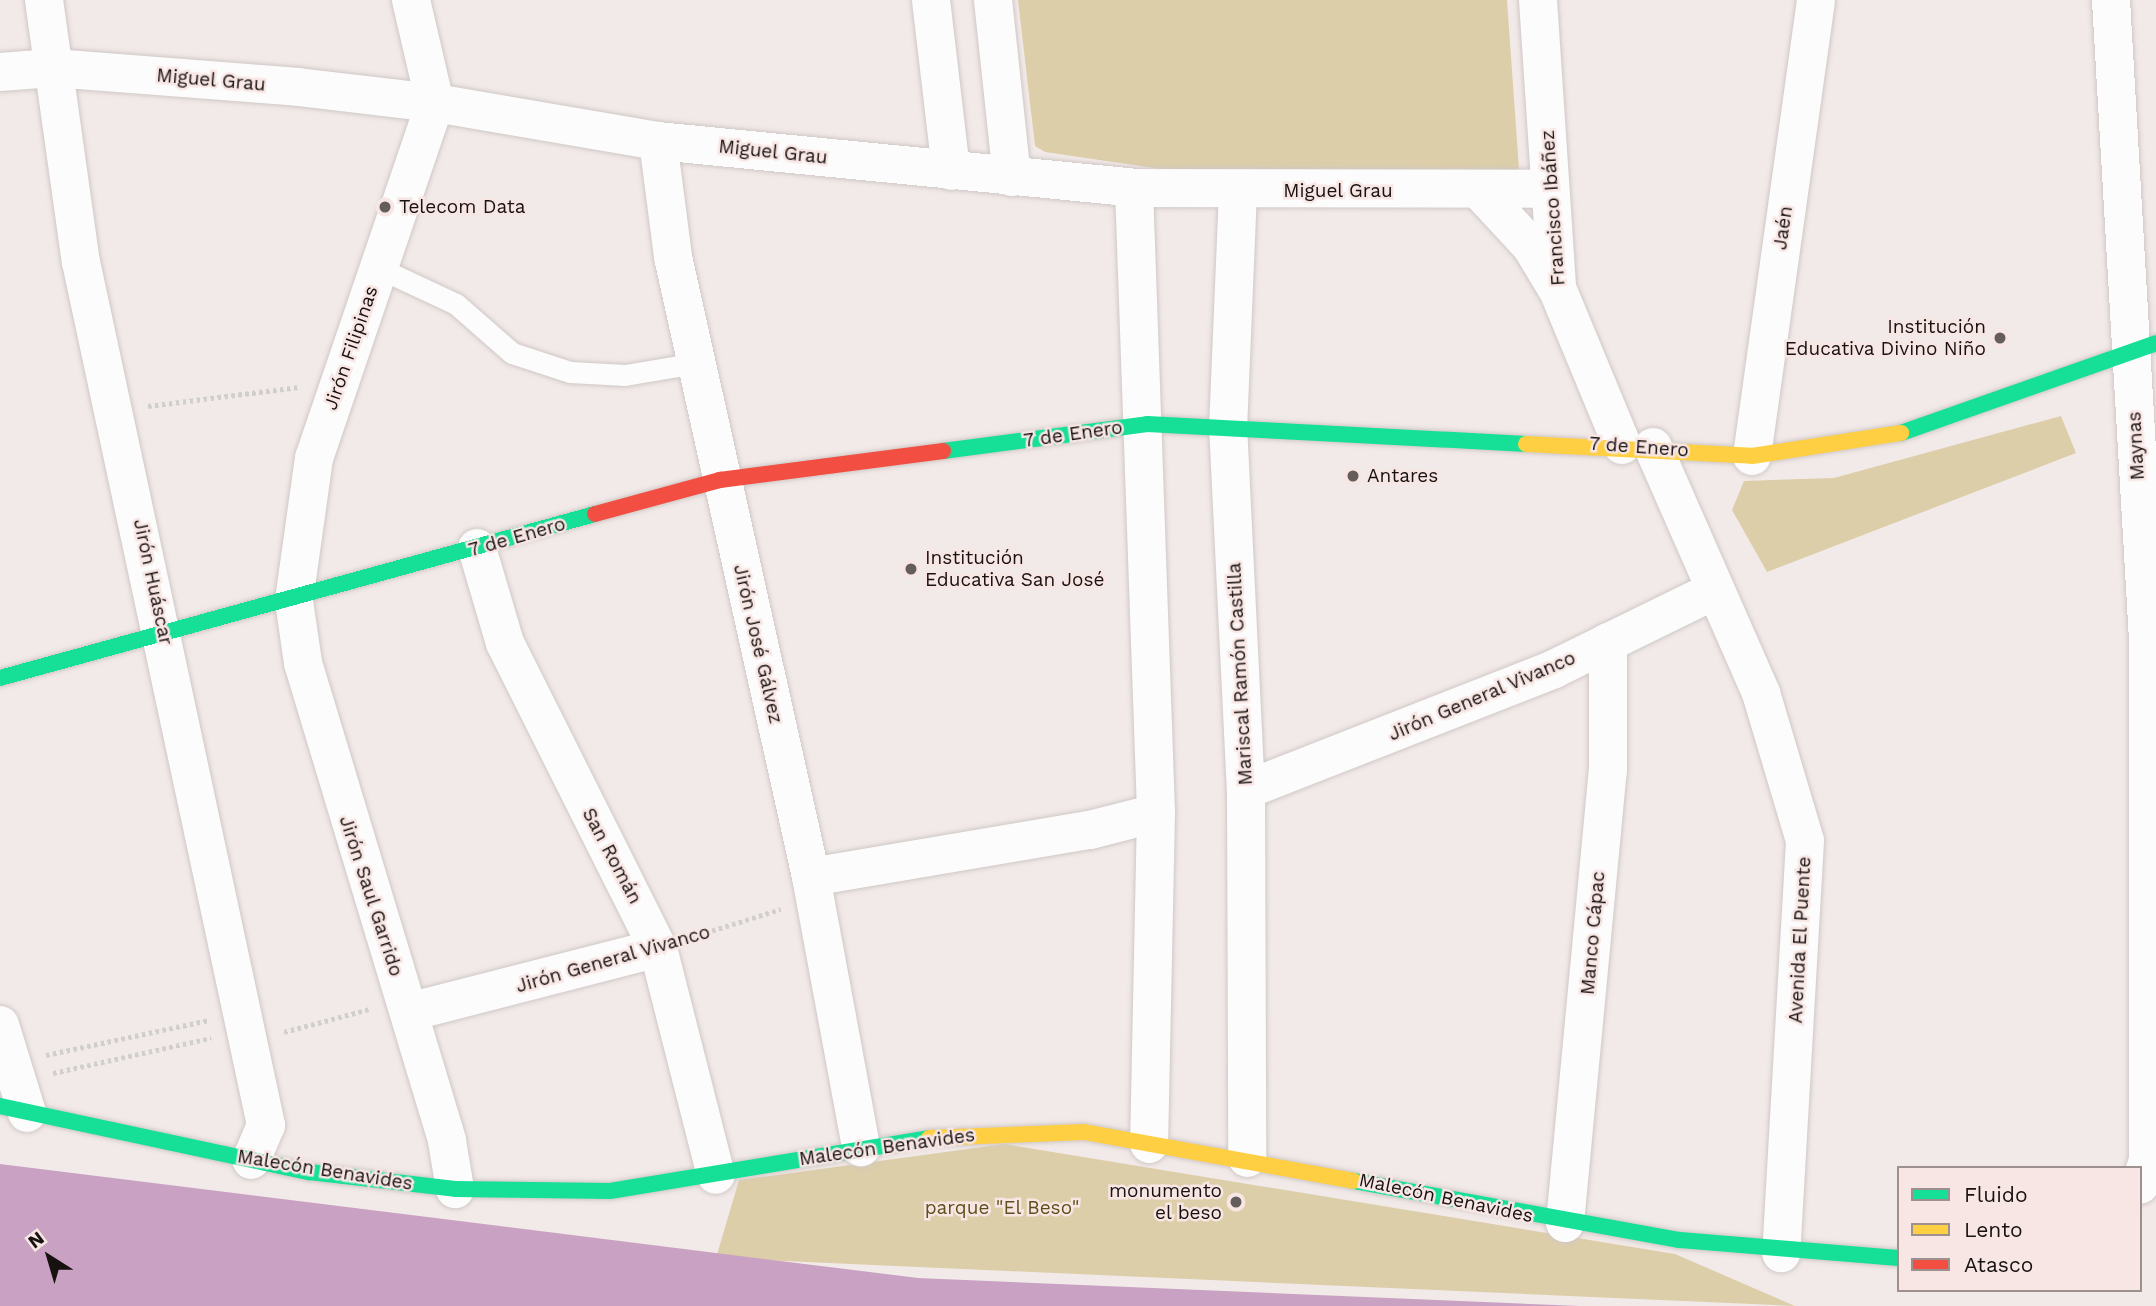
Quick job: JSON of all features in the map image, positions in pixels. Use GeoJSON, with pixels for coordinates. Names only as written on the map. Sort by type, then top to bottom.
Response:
{"type":"FeatureCollection","features":[{"type":"Feature","properties":{"kind":"street","name":"Jirón Huáscar"},"geometry":{"type":"LineString","coordinates":[[44,0],[81,262],[165,637],[266,1125],[251,1160]]}},
{"type":"Feature","properties":{"kind":"street"},"geometry":{"type":"LineString","coordinates":[[411,0],[435,103]]}},
{"type":"Feature","properties":{"kind":"street"},"geometry":{"type":"LineString","coordinates":[[931,0],[951,171]]}},
{"type":"Feature","properties":{"kind":"street"},"geometry":{"type":"LineString","coordinates":[[993,0],[1012,177]]}},
{"type":"Feature","properties":{"kind":"street","name":"Francisco Ibáñez"},"geometry":{"type":"LineString","coordinates":[[1538,0],[1556,288],[1637,446]]}},
{"type":"Feature","properties":{"kind":"street","name":"Jaén"},"geometry":{"type":"LineString","coordinates":[[1752,456],[1816,0]]}},
{"type":"Feature","properties":{"kind":"street","name":"Maynas"},"geometry":{"type":"LineString","coordinates":[[2111,0],[2143,347],[2152,639],[2152,973],[2148,1160],[2142,1179]]}},
{"type":"Feature","properties":{"kind":"street","name":"Miguel Grau"},"geometry":{"type":"LineString","coordinates":[[0,72],[52,68],[435,103],[657,141],[1134,188],[1481,192],[1550,189]]}},
{"type":"Feature","properties":{"kind":"street","name":"Jirón Filipinas"},"geometry":{"type":"LineString","coordinates":[[294,600],[314,458],[435,103]]}},
{"type":"Feature","properties":{"kind":"street","name":"Jirón José Gálvez"},"geometry":{"type":"LineString","coordinates":[[657,141],[696,363],[813,888],[861,1147]]}},
{"type":"Feature","properties":{"kind":"street"},"geometry":{"type":"LineString","coordinates":[[1134,188],[1147,424],[1156,813],[1149,1144]]}},
{"type":"Feature","properties":{"kind":"street","name":"Mariscal Ramón Castilla"},"geometry":{"type":"LineString","coordinates":[[1238,191],[1228,425],[1246,790],[1247,1157]]}},
{"type":"Feature","properties":{"kind":"street"},"geometry":{"type":"LineString","coordinates":[[1481,192],[1531,247],[1556,288]]}},
{"type":"Feature","properties":{"kind":"street","name":"7 de Enero"},"geometry":{"type":"LineString","coordinates":[[0,678],[165,637],[720,480],[1147,424],[1228,425],[1637,446],[1752,456],[1849,448],[2057,383],[2143,347]]}},
{"type":"Feature","properties":{"kind":"street","name":"Avenida El Puente"},"geometry":{"type":"LineString","coordinates":[[1637,446],[1713,591],[1761,693],[1805,841],[1781,1252]]}},
{"type":"Feature","properties":{"kind":"street","name":"San Román"},"geometry":{"type":"LineString","coordinates":[[477,548],[505,643],[658,948],[716,1175]]}},
{"type":"Feature","properties":{"kind":"street","name":"Jirón General Vivanco"},"geometry":{"type":"LineString","coordinates":[[1246,790],[1608,642],[1713,591]]}},
{"type":"Feature","properties":{"kind":"street","name":"Jirón Saul Garrido"},"geometry":{"type":"LineString","coordinates":[[294,600],[303,663],[407,1006],[455,1189]]}},
{"type":"Feature","properties":{"kind":"street","name":"Manco Cápac"},"geometry":{"type":"LineString","coordinates":[[1565,1223],[1608,770],[1608,642]]}},
{"type":"Feature","properties":{"kind":"street"},"geometry":{"type":"LineString","coordinates":[[813,888],[1090,830],[1156,813]]}},
{"type":"Feature","properties":{"kind":"street","name":"Jirón General Vivanco"},"geometry":{"type":"LineString","coordinates":[[407,1006],[658,948]]}},
{"type":"Feature","properties":{"kind":"street"},"geometry":{"type":"LineString","coordinates":[[0,1025],[15,1090]]}},
{"type":"Feature","properties":{"kind":"street","name":"Malecón Benavides"},"geometry":{"type":"LineString","coordinates":[[15,1090],[251,1160],[455,1189],[610,1191],[716,1175],[861,1147],[1021,1132],[1084,1132],[1247,1157],[1565,1223],[1781,1252],[1897,1258]]}},
{"type":"Feature","properties":{"kind":"lane"},"geometry":{"type":"LineString","coordinates":[[379,268],[456,304],[512,353],[570,372],[625,375],[696,363]]}},
{"type":"Feature","properties":{"kind":"path"},"geometry":{"type":"LineString","coordinates":[[116,411],[338,384]]}},
{"type":"Feature","properties":{"kind":"path","name":"Jirón General Vivanco"},"geometry":{"type":"LineString","coordinates":[[658,948],[813,888]]}},
{"type":"Feature","properties":{"kind":"path"},"geometry":{"type":"LineString","coordinates":[[15,1090],[247,1028],[407,1006]]}},
{"type":"Feature","properties":{"kind":"path"},"geometry":{"type":"LineString","coordinates":[[15,1090],[247,1028]]}},
{"type":"Feature","properties":{"kind":"green space"},"geometry":{"type":"Polygon","coordinates":[[[1018,0],[1507,0],[1519,169],[1498,182],[1222,178],[1045,152],[1035,146],[1018,0]]]}},
{"type":"Feature","properties":{"kind":"green space"},"geometry":{"type":"Polygon","coordinates":[[[2061,416],[2076,453],[1767,572],[1732,510],[1744,481],[1834,478],[2061,416]]]}},
{"type":"Feature","properties":{"kind":"green space","name":"parque \"El Beso\""},"geometry":{"type":"Polygon","coordinates":[[[1004,1144],[1675,1254],[1795,1306],[716,1258],[739,1180],[1004,1144]]]}},
{"type":"Feature","properties":{"kind":"shaded area"},"geometry":{"type":"Polygon","coordinates":[[[0,1164],[918,1278],[1580,1306],[0,1306],[0,1164]]]}},
{"type":"Feature","properties":{"kind":"traffic: fast"},"geometry":{"type":"LineString","coordinates":[[1901,433],[2156,343]]}},
{"type":"Feature","properties":{"kind":"traffic: fast"},"geometry":{"type":"LineString","coordinates":[[943,451],[1147,424],[1526,444]]}},
{"type":"Feature","properties":{"kind":"traffic: fast"},"geometry":{"type":"LineString","coordinates":[[0,678],[595,514]]}},
{"type":"Feature","properties":{"kind":"traffic: fast"},"geometry":{"type":"LineString","coordinates":[[0,1106],[309,1172],[455,1189],[610,1191],[929,1138]]}},
{"type":"Feature","properties":{"kind":"traffic: fast"},"geometry":{"type":"LineString","coordinates":[[1354,1181],[1679,1240],[1897,1258]]}},
{"type":"Feature","properties":{"kind":"traffic: slow"},"geometry":{"type":"LineString","coordinates":[[1526,444],[1752,456],[1901,433]]}},
{"type":"Feature","properties":{"kind":"traffic: slow"},"geometry":{"type":"LineString","coordinates":[[929,1138],[1084,1132],[1354,1181]]}},
{"type":"Feature","properties":{"kind":"traffic: jam"},"geometry":{"type":"LineString","coordinates":[[595,514],[720,480],[943,451]]}},
{"type":"Feature","properties":{"kind":"place","name":"Telecom Data"},"geometry":{"type":"Point","coordinates":[385,207]}},
{"type":"Feature","properties":{"kind":"place","name":"Institución Educativa Divino Niño"},"geometry":{"type":"Point","coordinates":[2000,338]}},
{"type":"Feature","properties":{"kind":"place","name":"Antares"},"geometry":{"type":"Point","coordinates":[1353,476]}},
{"type":"Feature","properties":{"kind":"place","name":"Institución Educativa San José"},"geometry":{"type":"Point","coordinates":[911,569]}},
{"type":"Feature","properties":{"kind":"place","name":"monumento el beso"},"geometry":{"type":"Point","coordinates":[1236,1202]}}]}
